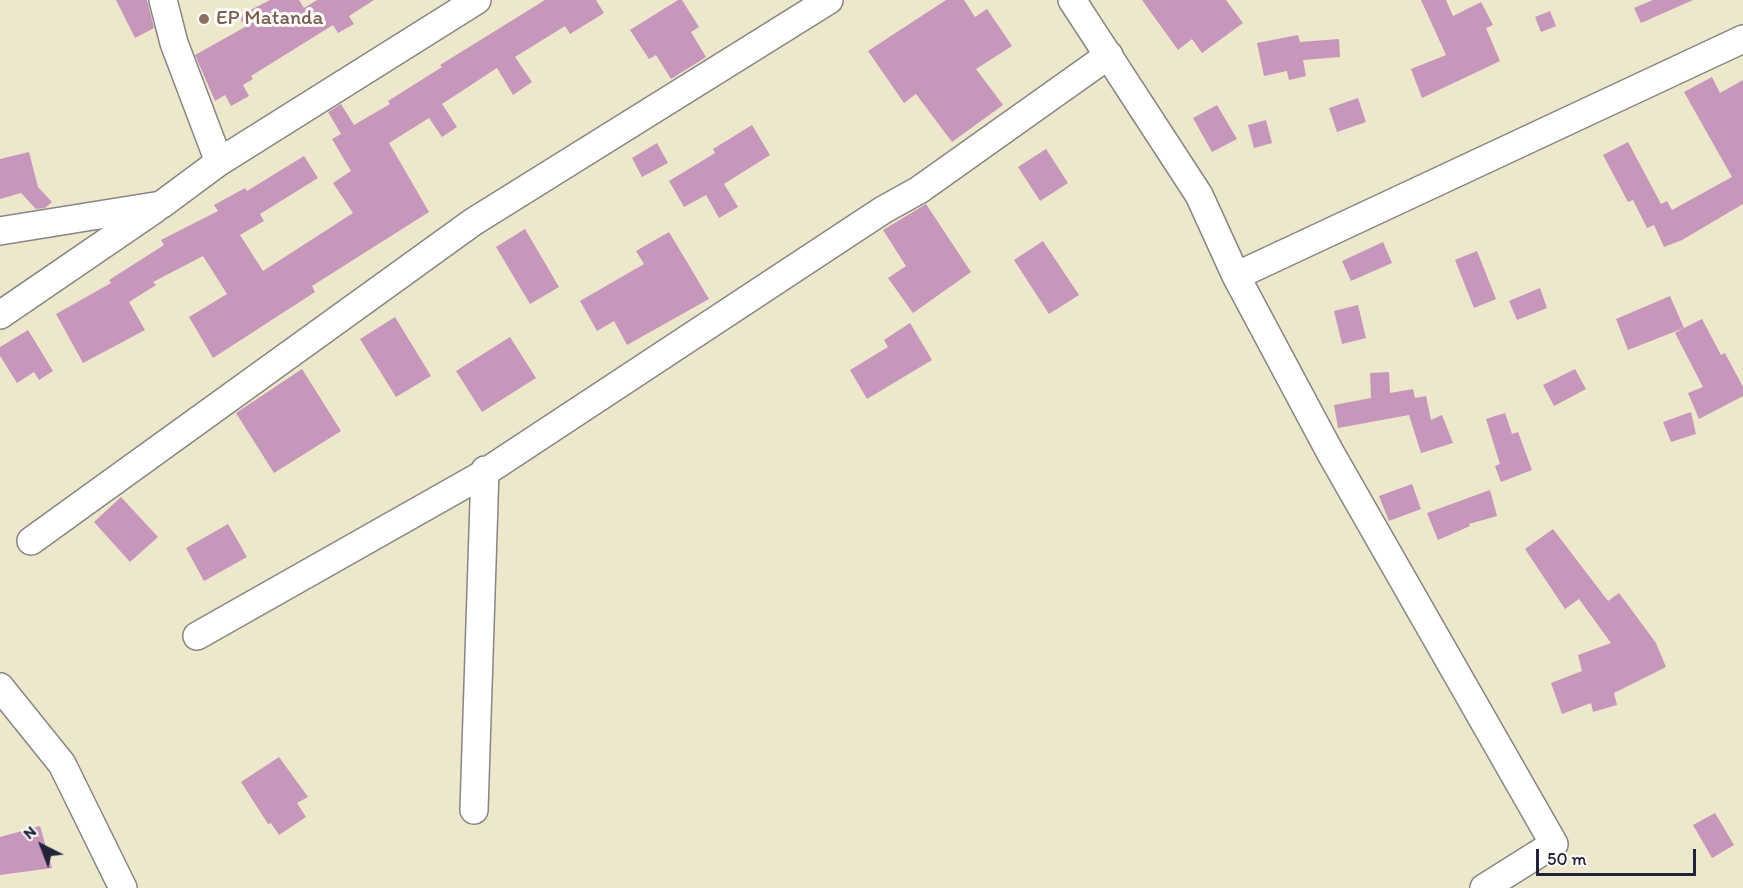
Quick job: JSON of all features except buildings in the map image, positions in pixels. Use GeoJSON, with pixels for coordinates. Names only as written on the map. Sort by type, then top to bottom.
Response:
{"type":"FeatureCollection","features":[{"type":"Feature","properties":{"kind":"street"},"geometry":{"type":"LineString","coordinates":[[163,0],[174,43],[219,162]]}},
{"type":"Feature","properties":{"kind":"street"},"geometry":{"type":"LineString","coordinates":[[0,315],[161,205],[219,162],[477,0]]}},
{"type":"Feature","properties":{"kind":"street"},"geometry":{"type":"LineString","coordinates":[[31,541],[473,222],[829,0]]}},
{"type":"Feature","properties":{"kind":"street"},"geometry":{"type":"LineString","coordinates":[[1072,0],[1199,195],[1236,276],[1441,651],[1554,843],[1484,888]]}},
{"type":"Feature","properties":{"kind":"street"},"geometry":{"type":"LineString","coordinates":[[1236,276],[1743,39]]}},
{"type":"Feature","properties":{"kind":"street"},"geometry":{"type":"LineString","coordinates":[[197,636],[478,477],[485,470],[883,210],[919,190],[1109,55]]}},
{"type":"Feature","properties":{"kind":"street"},"geometry":{"type":"LineString","coordinates":[[0,231],[161,205]]}},
{"type":"Feature","properties":{"kind":"street"},"geometry":{"type":"LineString","coordinates":[[474,810],[485,470]]}},
{"type":"Feature","properties":{"kind":"street"},"geometry":{"type":"LineString","coordinates":[[0,687],[62,764],[123,888]]}},
{"type":"Feature","properties":{"kind":"place","name":"EP Matanda"},"geometry":{"type":"Point","coordinates":[204,19]}}]}
